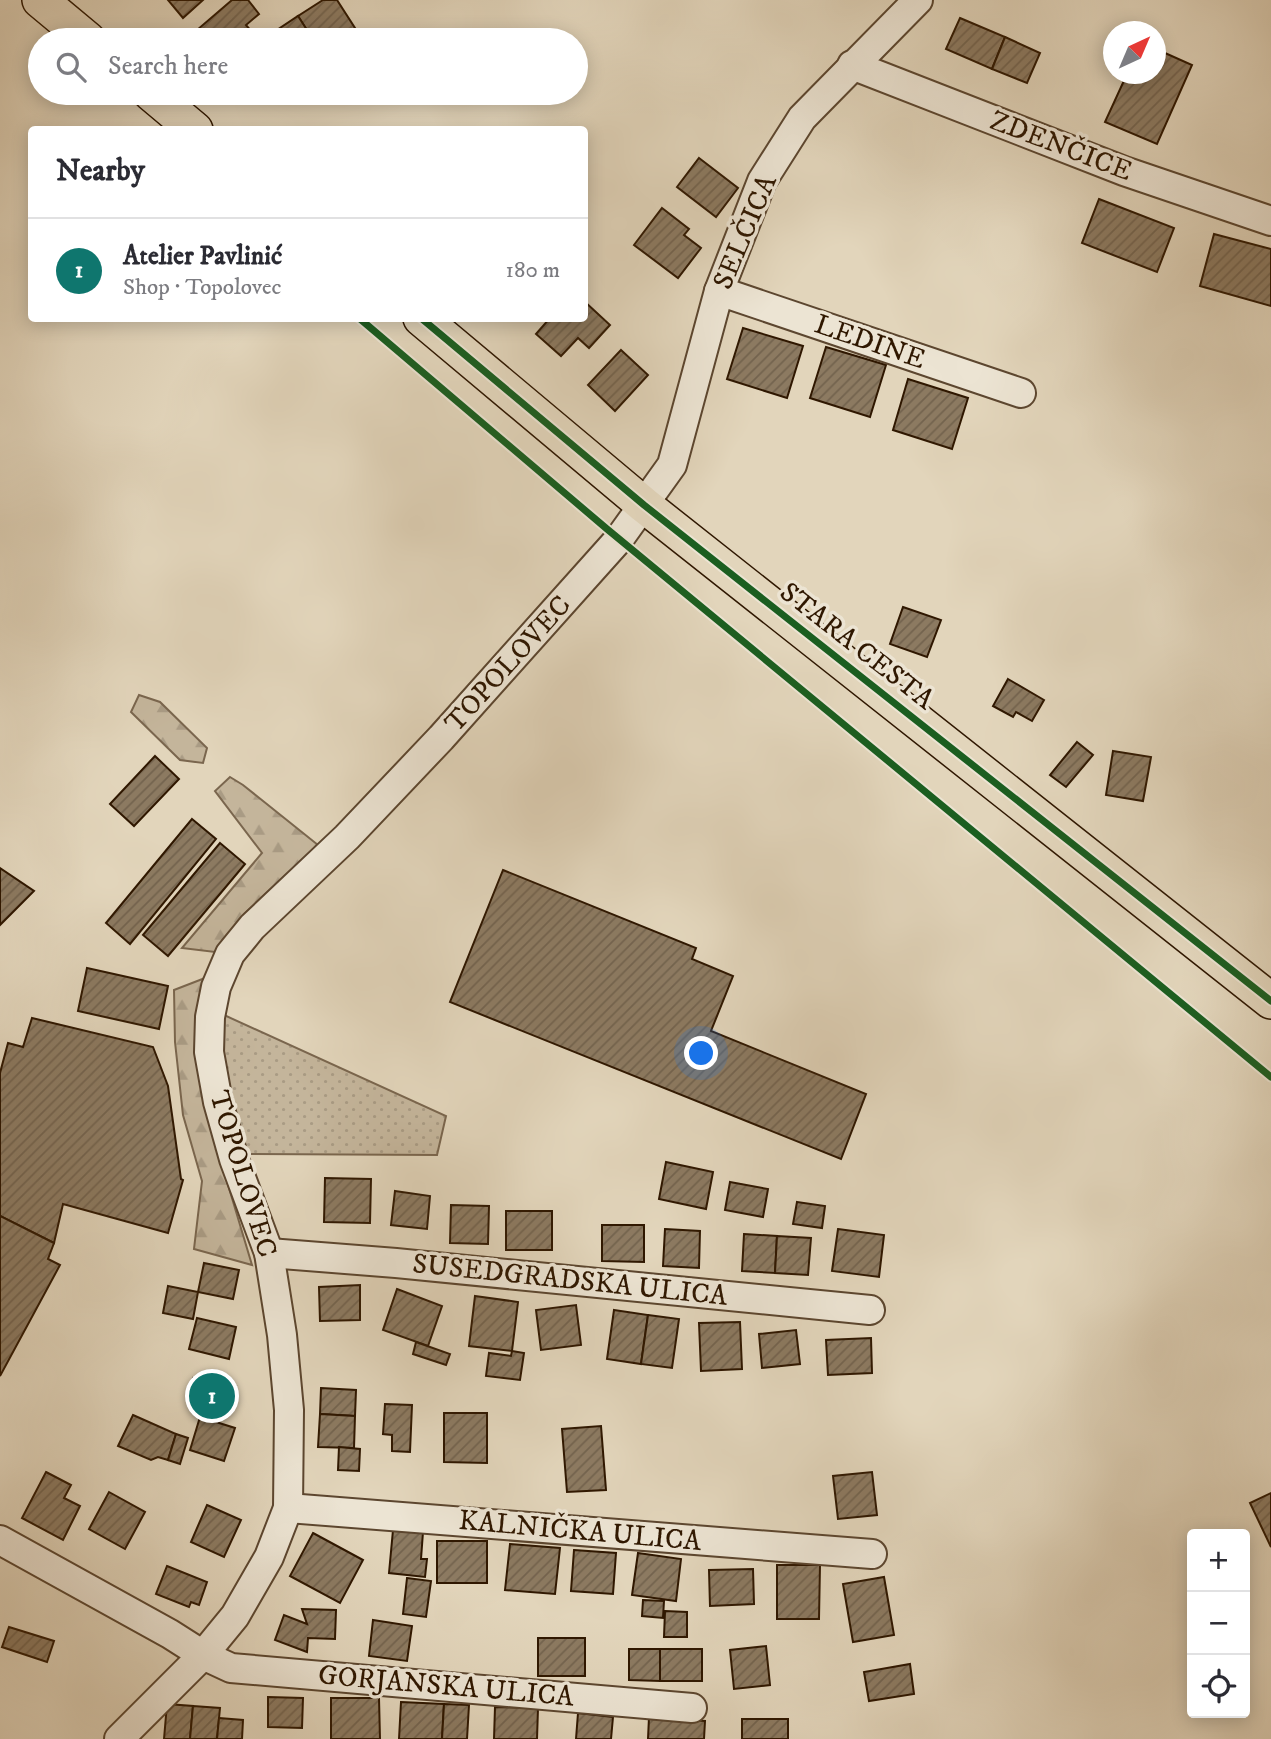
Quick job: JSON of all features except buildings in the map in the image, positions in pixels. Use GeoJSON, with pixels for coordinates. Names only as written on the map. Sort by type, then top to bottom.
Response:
{"type":"FeatureCollection","features":[{"type":"Feature","properties":{"kind":"main road"},"geometry":{"type":"LineString","coordinates":[[40,0],[74,28]]}},
{"type":"Feature","properties":{"kind":"main road"},"geometry":{"type":"LineString","coordinates":[[165,105],[190,126]]}},
{"type":"Feature","properties":{"kind":"main road","name":"STARA CESTA"},"geometry":{"type":"LineString","coordinates":[[426,322],[644,505],[1271,1001]]}},
{"type":"Feature","properties":{"kind":"street","name":"SELČICA"},"geometry":{"type":"LineString","coordinates":[[644,505],[672,465],[719,291],[762,181],[802,118],[918,0]]}},
{"type":"Feature","properties":{"kind":"street","name":"ZDENČICE"},"geometry":{"type":"LineString","coordinates":[[852,65],[1125,171],[1271,222]]}},
{"type":"Feature","properties":{"kind":"street","name":"LEDINE"},"geometry":{"type":"LineString","coordinates":[[719,291],[1021,393]]}},
{"type":"Feature","properties":{"kind":"street","name":"TOPOLOVEC"},"geometry":{"type":"LineString","coordinates":[[119,1739],[203,1655],[235,1616],[269,1557],[288,1508],[289,1410],[282,1335],[269,1253],[234,1159],[218,1102],[209,1052],[210,1017],[216,986],[230,954],[251,927],[347,836],[441,738],[619,539],[644,505]]}},
{"type":"Feature","properties":{"kind":"street","name":"SUSEDGRADSKA ULICA"},"geometry":{"type":"LineString","coordinates":[[269,1253],[870,1310]]}},
{"type":"Feature","properties":{"kind":"street","name":"KALNIČKA ULICA"},"geometry":{"type":"LineString","coordinates":[[288,1508],[872,1555]]}},
{"type":"Feature","properties":{"kind":"street","name":"GORJANSKA ULICA"},"geometry":{"type":"LineString","coordinates":[[0,1540],[203,1655],[231,1668],[692,1708]]}},
{"type":"Feature","properties":{"kind":"green space"},"geometry":{"type":"Polygon","coordinates":[[[139,695],[160,702],[207,748],[203,763],[180,760],[131,712],[139,695]]]}},
{"type":"Feature","properties":{"kind":"green space"},"geometry":{"type":"Polygon","coordinates":[[[230,777],[318,845],[244,914],[215,952],[182,948],[262,853],[215,791],[230,777]]]}},
{"type":"Feature","properties":{"kind":"green space"},"geometry":{"type":"Polygon","coordinates":[[[205,978],[206,1111],[252,1265],[194,1249],[202,1181],[183,1115],[175,1042],[174,990],[205,978]]]}},
{"type":"Feature","properties":{"kind":"green space"},"geometry":{"type":"Polygon","coordinates":[[[224,1015],[446,1116],[437,1155],[244,1154],[221,1051],[224,1015]]]}},
{"type":"Feature","properties":{"kind":"cycle path"},"geometry":{"type":"LineString","coordinates":[[364,322],[607,529],[1271,1077]]}},
{"type":"Feature","properties":{"kind":"cycle path"},"geometry":{"type":"LineString","coordinates":[[426,322],[644,505],[1271,1001]]}},
{"type":"Feature","properties":{"kind":"place","name":"Atelier Pavlinić"},"geometry":{"type":"Point","coordinates":[212,1396]}}]}
